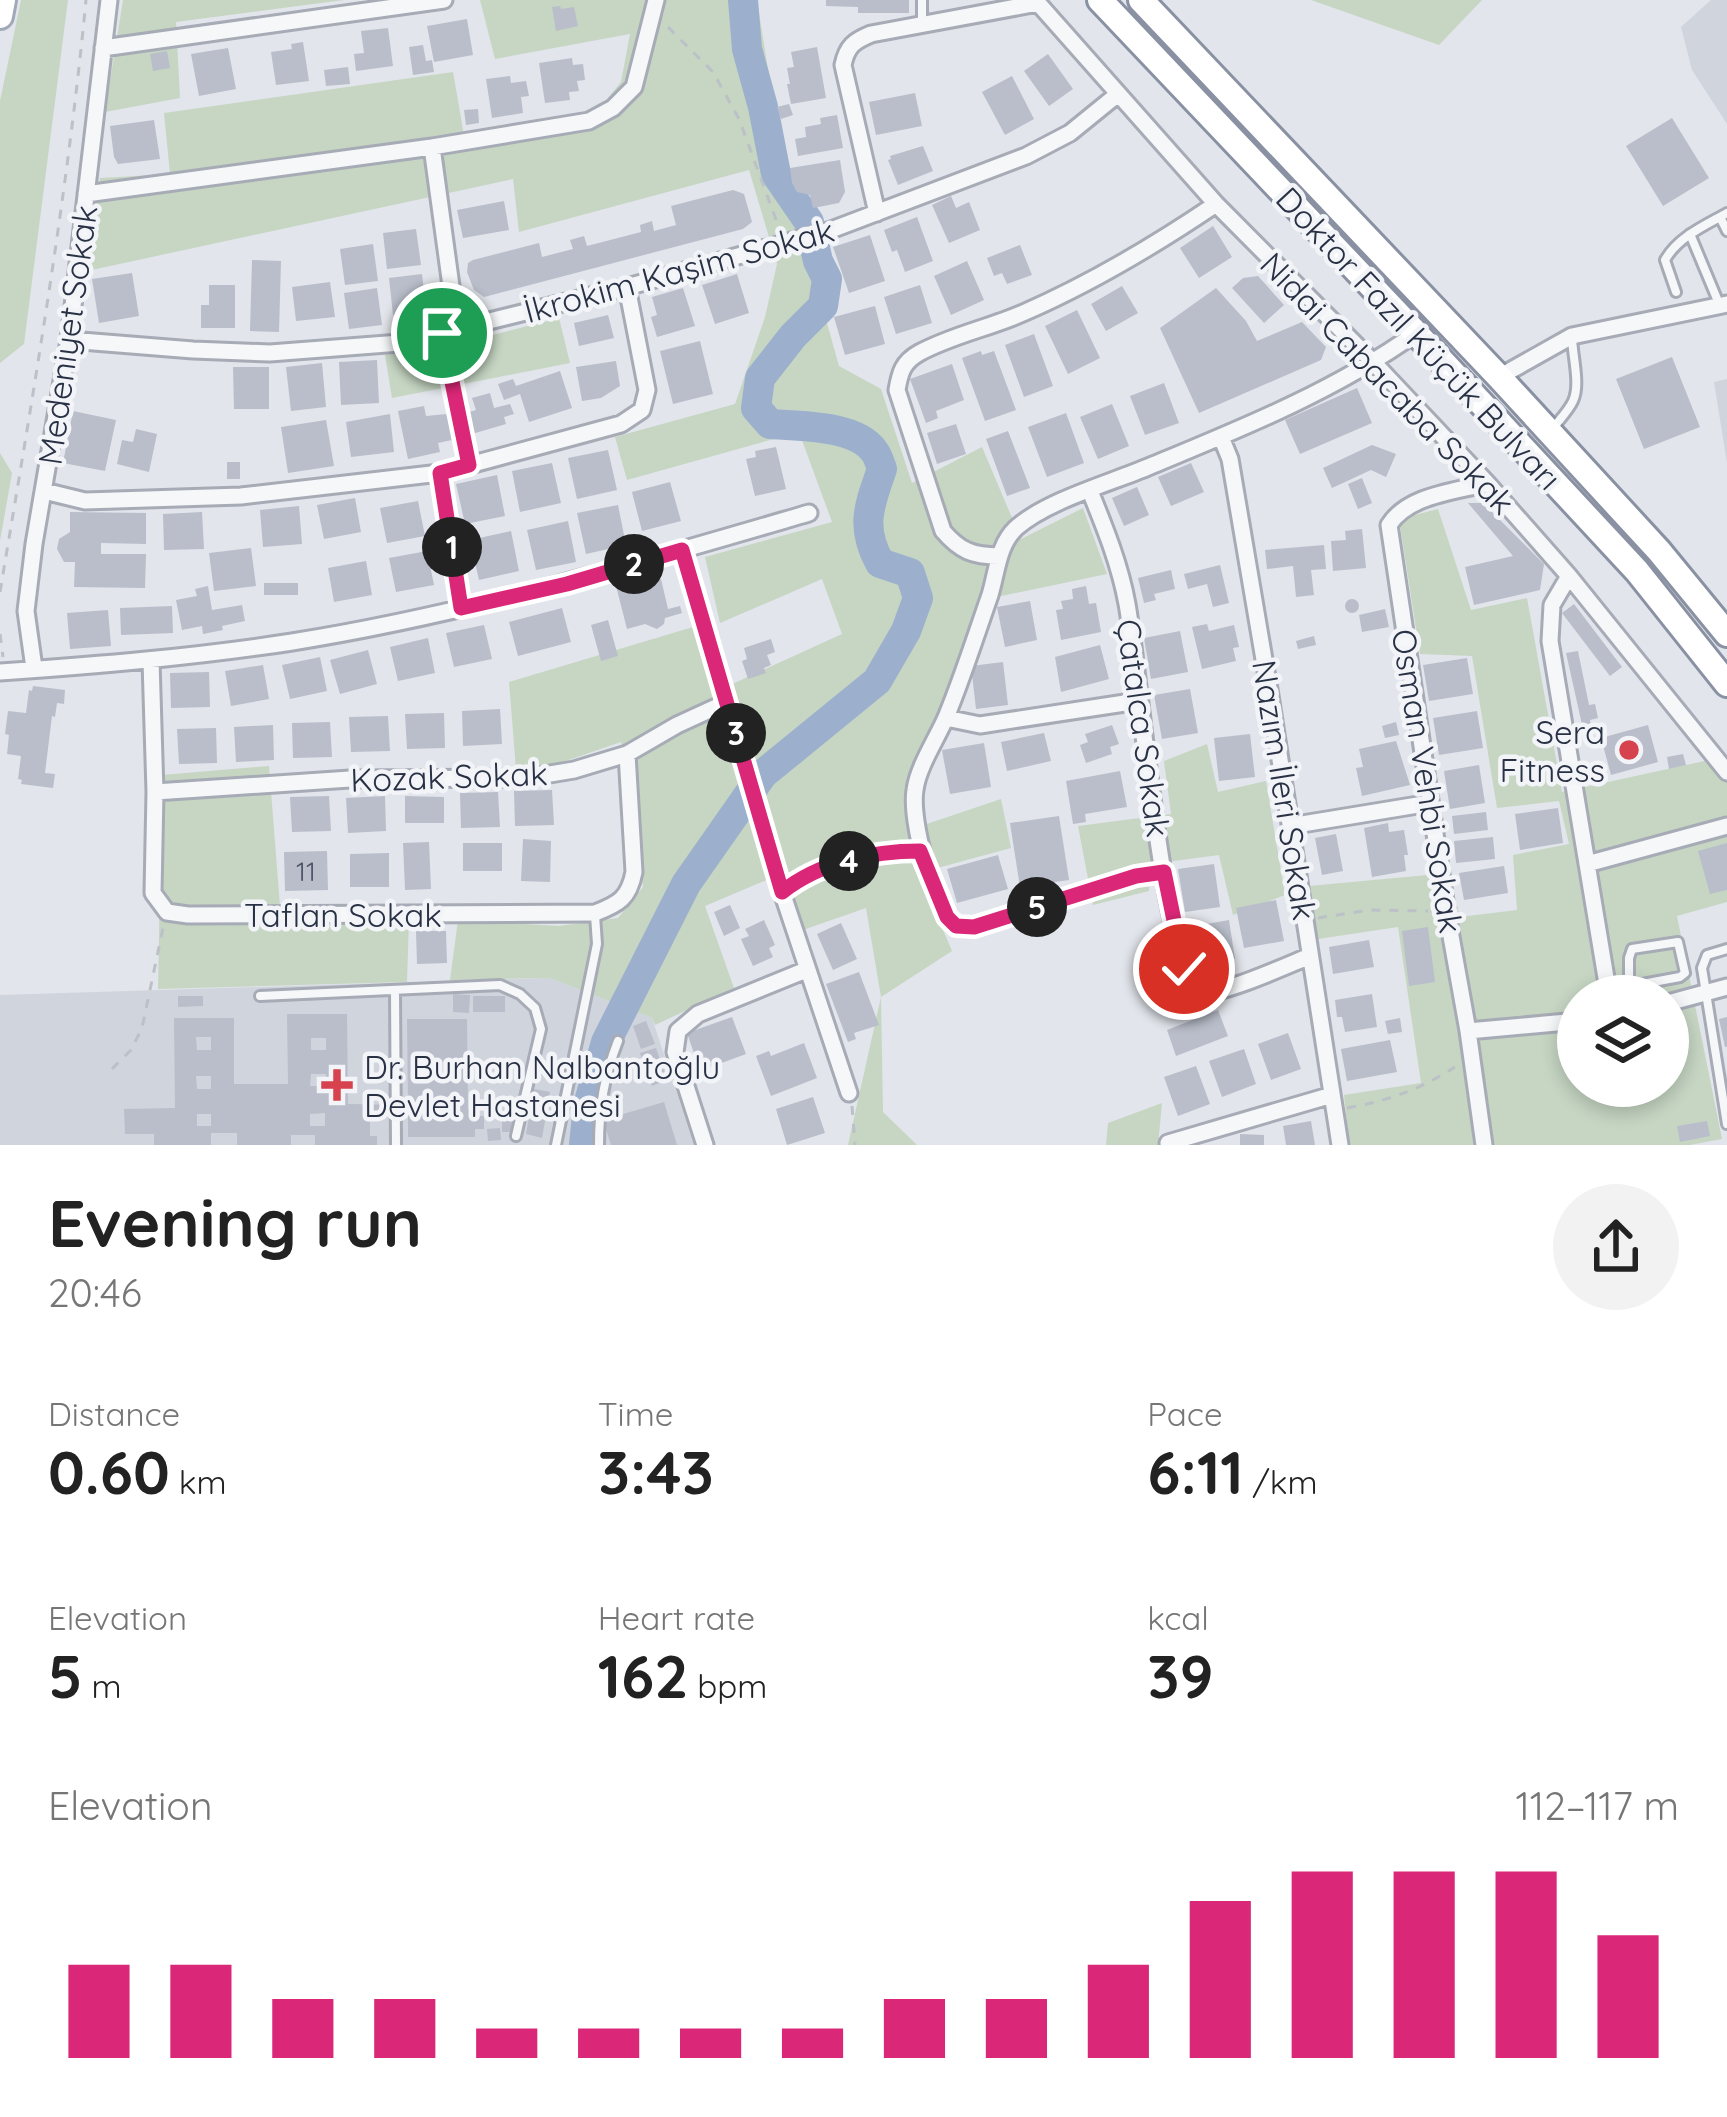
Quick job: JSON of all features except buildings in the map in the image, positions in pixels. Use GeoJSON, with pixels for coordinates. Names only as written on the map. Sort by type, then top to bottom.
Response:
{"type":"FeatureCollection","features":[{"type":"Feature","properties":{"kind":"main road"},"geometry":{"type":"LineString","coordinates":[[0,16],[3,0]]}},
{"type":"Feature","properties":{"kind":"main road","name":"Doktor Fazıl Küçük Bulvarı"},"geometry":{"type":"LineString","coordinates":[[1100,0],[1637,571],[1727,685]]}},
{"type":"Feature","properties":{"kind":"main road","name":"Doktor Fazıl Küçük Bulvarı"},"geometry":{"type":"LineString","coordinates":[[1141,0],[1499,377],[1659,551],[1727,634]]}},
{"type":"Feature","properties":{"kind":"street","name":"Medeniyet Sokak"},"geometry":{"type":"LineString","coordinates":[[34,668],[26,611],[69,340],[109,0]]}},
{"type":"Feature","properties":{"kind":"street"},"geometry":{"type":"LineString","coordinates":[[103,48],[444,0]]}},
{"type":"Feature","properties":{"kind":"street"},"geometry":{"type":"LineString","coordinates":[[877,213],[844,64],[846,51],[855,40],[871,34],[1039,1]]}},
{"type":"Feature","properties":{"kind":"street","name":"Nidai Cabacaba Sokak"},"geometry":{"type":"LineString","coordinates":[[1039,1],[1216,204],[1487,483],[1569,576],[1727,772]]}},
{"type":"Feature","properties":{"kind":"street"},"geometry":{"type":"LineString","coordinates":[[86,194],[589,121],[614,108],[634,87],[655,6]]}},
{"type":"Feature","properties":{"kind":"street","name":"İkrokim Kaşim Sokak"},"geometry":{"type":"LineString","coordinates":[[69,340],[270,353],[400,343],[831,230],[1026,156],[1070,133],[1118,94]]}},
{"type":"Feature","properties":{"kind":"street"},"geometry":{"type":"LineString","coordinates":[[432,147],[450,331]]}},
{"type":"Feature","properties":{"kind":"street"},"geometry":{"type":"LineString","coordinates":[[999,556],[976,556],[956,547],[943,531],[897,390],[900,369],[916,354],[1020,315],[1094,280],[1216,204]]}},
{"type":"Feature","properties":{"kind":"street"},"geometry":{"type":"LineString","coordinates":[[44,491],[86,501],[241,496],[440,473],[621,424],[642,410],[647,390],[627,287]]}},
{"type":"Feature","properties":{"kind":"street"},"geometry":{"type":"LineString","coordinates":[[1499,377],[1572,336],[1724,306]]}},
{"type":"Feature","properties":{"kind":"street"},"geometry":{"type":"LineString","coordinates":[[1164,872],[1136,876],[974,927],[956,926],[947,917],[920,851],[914,790],[946,718],[999,556],[1014,530],[1044,509],[1221,436],[1374,363],[1416,333]]}},
{"type":"Feature","properties":{"kind":"street","name":"Nazım İleri Sokak"},"geometry":{"type":"LineString","coordinates":[[1221,436],[1230,459],[1340,1145]]}},
{"type":"Feature","properties":{"kind":"street"},"geometry":{"type":"LineString","coordinates":[[440,473],[461,608]]}},
{"type":"Feature","properties":{"kind":"street","name":"Osman Vehbi Sokak"},"geometry":{"type":"LineString","coordinates":[[1484,1145],[1389,525],[1397,511],[1414,503],[1487,483]]}},
{"type":"Feature","properties":{"kind":"street","name":"Çatalca Sokak"},"geometry":{"type":"LineString","coordinates":[[1090,491],[1128,607],[1164,872],[1184,969],[1193,986],[1206,992],[1310,956]]}},
{"type":"Feature","properties":{"kind":"street"},"geometry":{"type":"LineString","coordinates":[[2,672],[151,661],[294,642],[567,584],[808,513]]}},
{"type":"Feature","properties":{"kind":"street"},"geometry":{"type":"LineString","coordinates":[[682,550],[782,892],[849,1093]]}},
{"type":"Feature","properties":{"kind":"street"},"geometry":{"type":"LineString","coordinates":[[1569,576],[1552,605],[1550,641],[1606,975]]}},
{"type":"Feature","properties":{"kind":"street"},"geometry":{"type":"LineString","coordinates":[[151,661],[153,893],[167,912]]}},
{"type":"Feature","properties":{"kind":"street"},"geometry":{"type":"LineString","coordinates":[[946,718],[980,725],[1138,700]]}},
{"type":"Feature","properties":{"kind":"street","name":"Kozak Sokak"},"geometry":{"type":"LineString","coordinates":[[155,792],[350,779],[526,778],[627,754],[727,702]]}},
{"type":"Feature","properties":{"kind":"street"},"geometry":{"type":"LineString","coordinates":[[595,913],[614,906],[630,890],[634,872],[627,754]]}},
{"type":"Feature","properties":{"kind":"street"},"geometry":{"type":"LineString","coordinates":[[1290,826],[1430,802]]}},
{"type":"Feature","properties":{"kind":"street"},"geometry":{"type":"LineString","coordinates":[[1587,864],[1727,826]]}},
{"type":"Feature","properties":{"kind":"street","name":"Taflan Sokak"},"geometry":{"type":"LineString","coordinates":[[167,912],[595,913]]}},
{"type":"Feature","properties":{"kind":"street"},"geometry":{"type":"LineString","coordinates":[[705,1145],[675,1052],[678,1030],[698,1014],[806,970]]}},
{"type":"Feature","properties":{"kind":"street"},"geometry":{"type":"LineString","coordinates":[[1689,997],[1727,987]]}},
{"type":"Feature","properties":{"kind":"street"},"geometry":{"type":"LineString","coordinates":[[1468,1031],[1557,1024]]}},
{"type":"Feature","properties":{"kind":"street"},"geometry":{"type":"LineString","coordinates":[[1168,1143],[1225,1136],[1333,1102]]}},
{"type":"Feature","properties":{"kind":"lane"},"geometry":{"type":"LineString","coordinates":[[922,0],[922,24]]}},
{"type":"Feature","properties":{"kind":"lane"},"geometry":{"type":"LineString","coordinates":[[1676,292],[1665,260],[1669,252],[1724,215],[1727,231]]}},
{"type":"Feature","properties":{"kind":"lane"},"geometry":{"type":"LineString","coordinates":[[1690,234],[1724,306]]}},
{"type":"Feature","properties":{"kind":"lane"},"geometry":{"type":"LineString","coordinates":[[1550,433],[1574,401],[1572,336]]}},
{"type":"Feature","properties":{"kind":"lane"},"geometry":{"type":"LineString","coordinates":[[556,1145],[597,944],[595,913]]}},
{"type":"Feature","properties":{"kind":"lane"},"geometry":{"type":"LineString","coordinates":[[1678,942],[1685,973],[1629,986],[1632,949],[1678,942]]}},
{"type":"Feature","properties":{"kind":"lane"},"geometry":{"type":"LineString","coordinates":[[1727,949],[1707,955],[1702,968],[1727,1124]]}},
{"type":"Feature","properties":{"kind":"lane"},"geometry":{"type":"LineString","coordinates":[[260,995],[500,985],[520,994],[535,1007],[541,1029],[516,1136]]}},
{"type":"Feature","properties":{"kind":"lane"},"geometry":{"type":"LineString","coordinates":[[395,990],[396,1145]]}},
{"type":"Feature","properties":{"kind":"lane"},"geometry":{"type":"LineString","coordinates":[[599,1145],[604,1076],[617,1041]]}},
{"type":"Feature","properties":{"kind":"path"},"geometry":{"type":"LineString","coordinates":[[0,592],[36,377],[86,0]]}},
{"type":"Feature","properties":{"kind":"path"},"geometry":{"type":"LineString","coordinates":[[655,6],[713,72],[739,119],[790,242]]}},
{"type":"Feature","properties":{"kind":"path"},"geometry":{"type":"LineString","coordinates":[[450,331],[469,465]]}},
{"type":"Feature","properties":{"kind":"path"},"geometry":{"type":"LineString","coordinates":[[0,634],[2,672]]}},
{"type":"Feature","properties":{"kind":"path"},"geometry":{"type":"LineString","coordinates":[[782,892],[800,878],[833,864],[892,851],[920,851]]}},
{"type":"Feature","properties":{"kind":"path"},"geometry":{"type":"LineString","coordinates":[[1306,921],[1369,910],[1411,908],[1447,914]]}},
{"type":"Feature","properties":{"kind":"path"},"geometry":{"type":"LineString","coordinates":[[112,1069],[131,1050],[142,1028],[167,912]]}},
{"type":"Feature","properties":{"kind":"path"},"geometry":{"type":"LineString","coordinates":[[1333,1102],[1397,1097],[1472,1057]]}},
{"type":"Feature","properties":{"kind":"path"},"geometry":{"type":"LineString","coordinates":[[849,1093],[855,1145]]}},
{"type":"Feature","properties":{"kind":"shaded area"},"geometry":{"type":"Polygon","coordinates":[[[1711,0],[1727,0],[1727,124],[1692,70],[1681,27],[1711,0]]]}},
{"type":"Feature","properties":{"kind":"shaded area"},"geometry":{"type":"Polygon","coordinates":[[[1727,379],[1727,463],[1714,382],[1727,379]]]}},
{"type":"Feature","properties":{"kind":"shaded area","name":"Dr. Burhan Nalbantoğlu Devlet Hastanesi"},"geometry":{"type":"Polygon","coordinates":[[[550,978],[652,1018],[694,1145],[0,1145],[0,995],[550,978]]]}},
{"type":"Feature","properties":{"kind":"green space"},"geometry":{"type":"Polygon","coordinates":[[[21,0],[68,0],[24,344],[0,363],[0,101],[21,0]]]}},
{"type":"Feature","properties":{"kind":"green space"},"geometry":{"type":"Polygon","coordinates":[[[123,0],[344,0],[176,22],[180,98],[105,112],[123,0]]]}},
{"type":"Feature","properties":{"kind":"green space"},"geometry":{"type":"Polygon","coordinates":[[[480,0],[757,0],[785,177],[818,223],[840,286],[825,316],[839,366],[881,389],[912,483],[982,447],[1021,539],[1083,508],[1107,574],[982,600],[908,793],[912,829],[1001,799],[1011,848],[919,873],[952,951],[881,997],[866,908],[800,931],[783,873],[705,906],[734,988],[655,1025],[652,1018],[550,978],[450,980],[458,920],[559,926],[618,918],[643,887],[621,742],[554,765],[516,769],[509,682],[693,627],[715,692],[842,634],[822,579],[720,623],[705,557],[832,522],[799,432],[627,480],[615,437],[735,404],[765,317],[777,264],[749,170],[519,232],[513,179],[87,271],[100,178],[170,174],[164,113],[453,72],[466,147],[583,129],[621,82],[630,34],[495,59],[480,0]]]}},
{"type":"Feature","properties":{"kind":"green space"},"geometry":{"type":"Polygon","coordinates":[[[1311,0],[1482,0],[1439,45],[1311,0]]]}},
{"type":"Feature","properties":{"kind":"green space"},"geometry":{"type":"Polygon","coordinates":[[[559,318],[570,363],[392,398],[385,355],[465,342],[559,318]]]}},
{"type":"Feature","properties":{"kind":"green space"},"geometry":{"type":"Polygon","coordinates":[[[0,453],[12,473],[0,541],[0,453]]]}},
{"type":"Feature","properties":{"kind":"green space"},"geometry":{"type":"Polygon","coordinates":[[[1438,509],[1471,610],[1527,598],[1562,792],[1723,757],[1727,765],[1727,902],[1677,916],[1689,975],[1557,975],[1557,1107],[1689,1107],[1689,975],[1722,1139],[1690,1145],[1349,1145],[1344,1095],[1421,1083],[1398,927],[1318,939],[1309,886],[1449,873],[1460,917],[1517,910],[1513,855],[1569,844],[1559,801],[1497,808],[1472,656],[1420,654],[1399,519],[1438,509]]]}},
{"type":"Feature","properties":{"kind":"green space"},"geometry":{"type":"Polygon","coordinates":[[[1207,744],[1218,792],[1266,781],[1285,895],[1233,915],[1219,855],[1151,864],[1149,891],[1093,905],[1078,826],[1171,814],[1164,761],[1207,744]]]}},
{"type":"Feature","properties":{"kind":"green space"},"geometry":{"type":"Polygon","coordinates":[[[269,766],[281,919],[409,920],[407,982],[158,989],[162,775],[269,766]]]}},
{"type":"Feature","properties":{"kind":"green space"},"geometry":{"type":"Polygon","coordinates":[[[881,997],[883,1112],[917,1145],[848,1145],[881,997]]]}},
{"type":"Feature","properties":{"kind":"green space"},"geometry":{"type":"Polygon","coordinates":[[[1162,1103],[1158,1145],[1106,1145],[1108,1123],[1162,1103]]]}},
{"type":"Feature","properties":{"kind":"waterway"},"geometry":{"type":"LineString","coordinates":[[584,1145],[588,1105],[606,1042],[686,884],[763,774],[877,681],[906,631],[918,598],[910,573],[880,563],[870,538],[870,506],[882,469],[874,451],[866,442],[841,432],[770,424],[756,408],[760,378],[823,306],[827,279],[809,222],[776,174],[747,49],[743,0]]}},
{"type":"Feature","properties":{"kind":"place","name":"Sera Fitness"},"geometry":{"type":"Point","coordinates":[1629,750]}},
{"type":"Feature","properties":{"kind":"place","name":"Dr. Burhan Nalbantoğlu Devlet Hastanesi"},"geometry":{"type":"Point","coordinates":[337,1085]}},
{"type":"Feature","properties":{"kind":"route"},"geometry":{"type":"LineString","coordinates":[[442,333],[469,465],[440,473],[461,608],[567,584],[682,550],[782,892],[800,878],[833,864],[892,851],[920,851],[947,917],[956,926],[974,927],[1136,876],[1164,872],[1184,969]]}}]}
